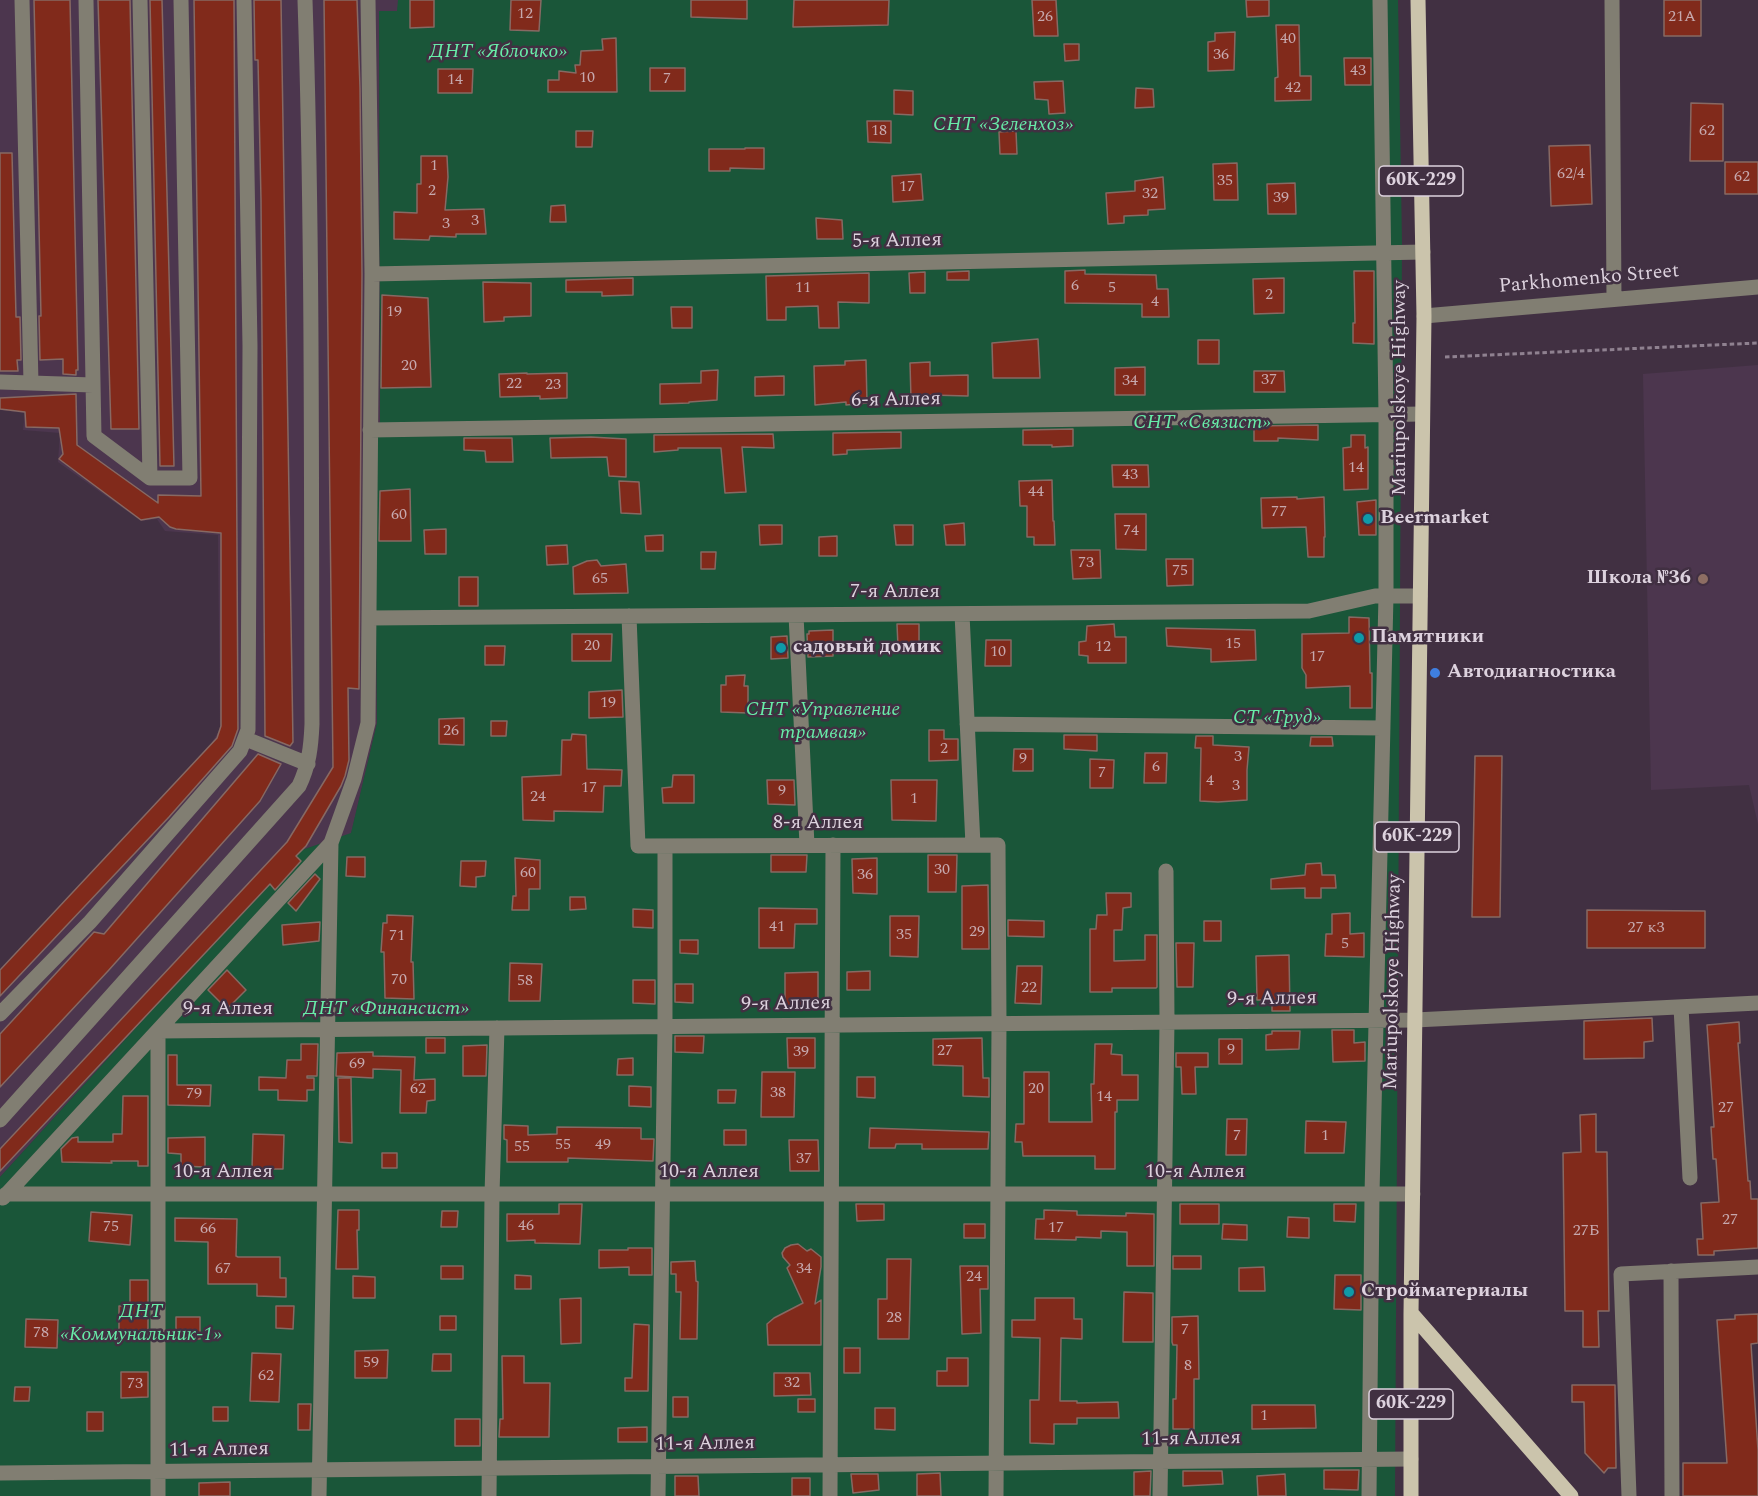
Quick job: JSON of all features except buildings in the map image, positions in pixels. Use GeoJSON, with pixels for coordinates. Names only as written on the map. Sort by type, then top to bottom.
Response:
{"type":"FeatureCollection","features":[{"type":"Feature","properties":{"kind":"main road","name":"Mariupolskoye Highway"},"geometry":{"type":"LineString","coordinates":[[1411,1496],[1411,1313],[1424,316],[1418,0]]}},
{"type":"Feature","properties":{"kind":"main road"},"geometry":{"type":"LineString","coordinates":[[1411,1313],[1571,1496]]}},
{"type":"Feature","properties":{"kind":"street"},"geometry":{"type":"LineString","coordinates":[[22,0],[31,383]]}},
{"type":"Feature","properties":{"kind":"street"},"geometry":{"type":"LineString","coordinates":[[86,0],[94,436],[150,478],[190,478],[181,0]]}},
{"type":"Feature","properties":{"kind":"street"},"geometry":{"type":"LineString","coordinates":[[140,0],[150,478]]}},
{"type":"Feature","properties":{"kind":"street"},"geometry":{"type":"LineString","coordinates":[[0,1014],[90,922],[240,751],[246,739],[249,717],[250,346],[244,0]]}},
{"type":"Feature","properties":{"kind":"street"},"geometry":{"type":"LineString","coordinates":[[0,1120],[299,786],[306,772],[311,751],[312,724],[308,76],[305,0]]}},
{"type":"Feature","properties":{"kind":"street"},"geometry":{"type":"LineString","coordinates":[[319,1496],[331,843],[354,779],[368,723],[372,274],[368,0]]}},
{"type":"Feature","properties":{"kind":"street"},"geometry":{"type":"LineString","coordinates":[[1369,1496],[1372,1194],[1386,596],[1386,414],[1380,0]]}},
{"type":"Feature","properties":{"kind":"street"},"geometry":{"type":"LineString","coordinates":[[1612,0],[1614,299]]}},
{"type":"Feature","properties":{"kind":"street","name":"5-я Аллея"},"geometry":{"type":"LineString","coordinates":[[372,274],[1423,252]]}},
{"type":"Feature","properties":{"kind":"street","name":"Parkhomenko Street"},"geometry":{"type":"LineString","coordinates":[[1424,316],[1758,287]]}},
{"type":"Feature","properties":{"kind":"street"},"geometry":{"type":"LineString","coordinates":[[0,382],[93,384]]}},
{"type":"Feature","properties":{"kind":"street","name":"6-я Аллея"},"geometry":{"type":"LineString","coordinates":[[370,430],[1422,414]]}},
{"type":"Feature","properties":{"kind":"street","name":"7-я Аллея"},"geometry":{"type":"LineString","coordinates":[[369,618],[1309,611],[1375,596],[1420,596]]}},
{"type":"Feature","properties":{"kind":"street"},"geometry":{"type":"LineString","coordinates":[[962,614],[974,845]]}},
{"type":"Feature","properties":{"kind":"street"},"geometry":{"type":"LineString","coordinates":[[796,615],[807,845]]}},
{"type":"Feature","properties":{"kind":"street","name":"8-я Аллея"},"geometry":{"type":"LineString","coordinates":[[629,616],[638,846],[998,845],[999,1024]]}},
{"type":"Feature","properties":{"kind":"street"},"geometry":{"type":"LineString","coordinates":[[967,724],[1383,728]]}},
{"type":"Feature","properties":{"kind":"street"},"geometry":{"type":"LineString","coordinates":[[246,739],[308,764]]}},
{"type":"Feature","properties":{"kind":"street"},"geometry":{"type":"LineString","coordinates":[[3,1197],[331,843]]}},
{"type":"Feature","properties":{"kind":"street"},"geometry":{"type":"LineString","coordinates":[[830,1496],[833,845]]}},
{"type":"Feature","properties":{"kind":"street"},"geometry":{"type":"LineString","coordinates":[[658,1496],[665,1027],[665,846]]}},
{"type":"Feature","properties":{"kind":"street"},"geometry":{"type":"LineString","coordinates":[[1160,1496],[1167,1022],[1166,871]]}},
{"type":"Feature","properties":{"kind":"street","name":"9-я Аллея"},"geometry":{"type":"LineString","coordinates":[[158,1031],[1377,1021],[1758,1003]]}},
{"type":"Feature","properties":{"kind":"street"},"geometry":{"type":"LineString","coordinates":[[1681,1007],[1690,1178]]}},
{"type":"Feature","properties":{"kind":"street"},"geometry":{"type":"LineString","coordinates":[[996,1496],[999,1024]]}},
{"type":"Feature","properties":{"kind":"street"},"geometry":{"type":"LineString","coordinates":[[489,1496],[492,1194],[497,1028]]}},
{"type":"Feature","properties":{"kind":"street"},"geometry":{"type":"LineString","coordinates":[[158,1031],[158,1496]]}},
{"type":"Feature","properties":{"kind":"street","name":"10-я Аллея"},"geometry":{"type":"LineString","coordinates":[[3,1197],[158,1194],[1413,1194]]}},
{"type":"Feature","properties":{"kind":"street"},"geometry":{"type":"LineString","coordinates":[[1629,1496],[1621,1274],[1758,1267]]}},
{"type":"Feature","properties":{"kind":"street"},"geometry":{"type":"LineString","coordinates":[[1671,1271],[1672,1496]]}},
{"type":"Feature","properties":{"kind":"street","name":"11-я Аллея"},"geometry":{"type":"LineString","coordinates":[[0,1473],[1411,1459]]}},
{"type":"Feature","properties":{"kind":"path"},"geometry":{"type":"LineString","coordinates":[[1445,357],[1758,343]]}},
{"type":"Feature","properties":{"kind":"shaded area"},"geometry":{"type":"Polygon","coordinates":[[[0,0],[398,0],[398,11],[379,11],[380,426],[374,426],[377,723],[351,834],[296,852],[0,1177],[0,971],[211,744],[220,729],[218,535],[165,531],[157,519],[141,521],[58,462],[60,433],[23,430],[25,413],[0,410],[0,0]]]}},
{"type":"Feature","properties":{"kind":"shaded area","name":"Школа №36"},"geometry":{"type":"Polygon","coordinates":[[[1758,365],[1758,824],[1749,785],[1651,790],[1643,374],[1758,365]]]}},
{"type":"Feature","properties":{"kind":"green space"},"geometry":{"type":"Polygon","coordinates":[[[398,0],[1398,0],[1402,243],[1395,1496],[0,1496],[0,1177],[296,852],[351,833],[377,723],[374,425],[380,425],[379,11],[397,11],[398,0]]]}},
{"type":"Feature","properties":{"kind":"place","name":"Beermarket"},"geometry":{"type":"Point","coordinates":[1368,519]}},
{"type":"Feature","properties":{"kind":"place","name":"Школа №36"},"geometry":{"type":"Point","coordinates":[1703,579]}},
{"type":"Feature","properties":{"kind":"place","name":"Памятники"},"geometry":{"type":"Point","coordinates":[1359,638]}},
{"type":"Feature","properties":{"kind":"place","name":"садовый домик"},"geometry":{"type":"Point","coordinates":[781,648]}},
{"type":"Feature","properties":{"kind":"place","name":"Автодиагностика"},"geometry":{"type":"Point","coordinates":[1435,673]}},
{"type":"Feature","properties":{"kind":"place","name":"Стройматериалы"},"geometry":{"type":"Point","coordinates":[1349,1292]}},
{"type":"Feature","properties":{"kind":"park label","name":"ДНТ «Яблочко»"},"geometry":{"type":"Point","coordinates":[498,53]}},
{"type":"Feature","properties":{"kind":"park label","name":"СНТ «Зеленхоз»"},"geometry":{"type":"Point","coordinates":[1003,126]}},
{"type":"Feature","properties":{"kind":"park label","name":"СНТ «Связист»"},"geometry":{"type":"Point","coordinates":[1202,424]}},
{"type":"Feature","properties":{"kind":"park label","name":"СТ «Труд»"},"geometry":{"type":"Point","coordinates":[1277,719]}},
{"type":"Feature","properties":{"kind":"park label","name":"СНТ «Управление трамвая»"},"geometry":{"type":"Point","coordinates":[823,722]}},
{"type":"Feature","properties":{"kind":"park label","name":"ДНТ «Финансист»"},"geometry":{"type":"Point","coordinates":[386,1010]}},
{"type":"Feature","properties":{"kind":"park label","name":"ДНТ «Коммунальник-1»"},"geometry":{"type":"Point","coordinates":[141,1324]}}]}
